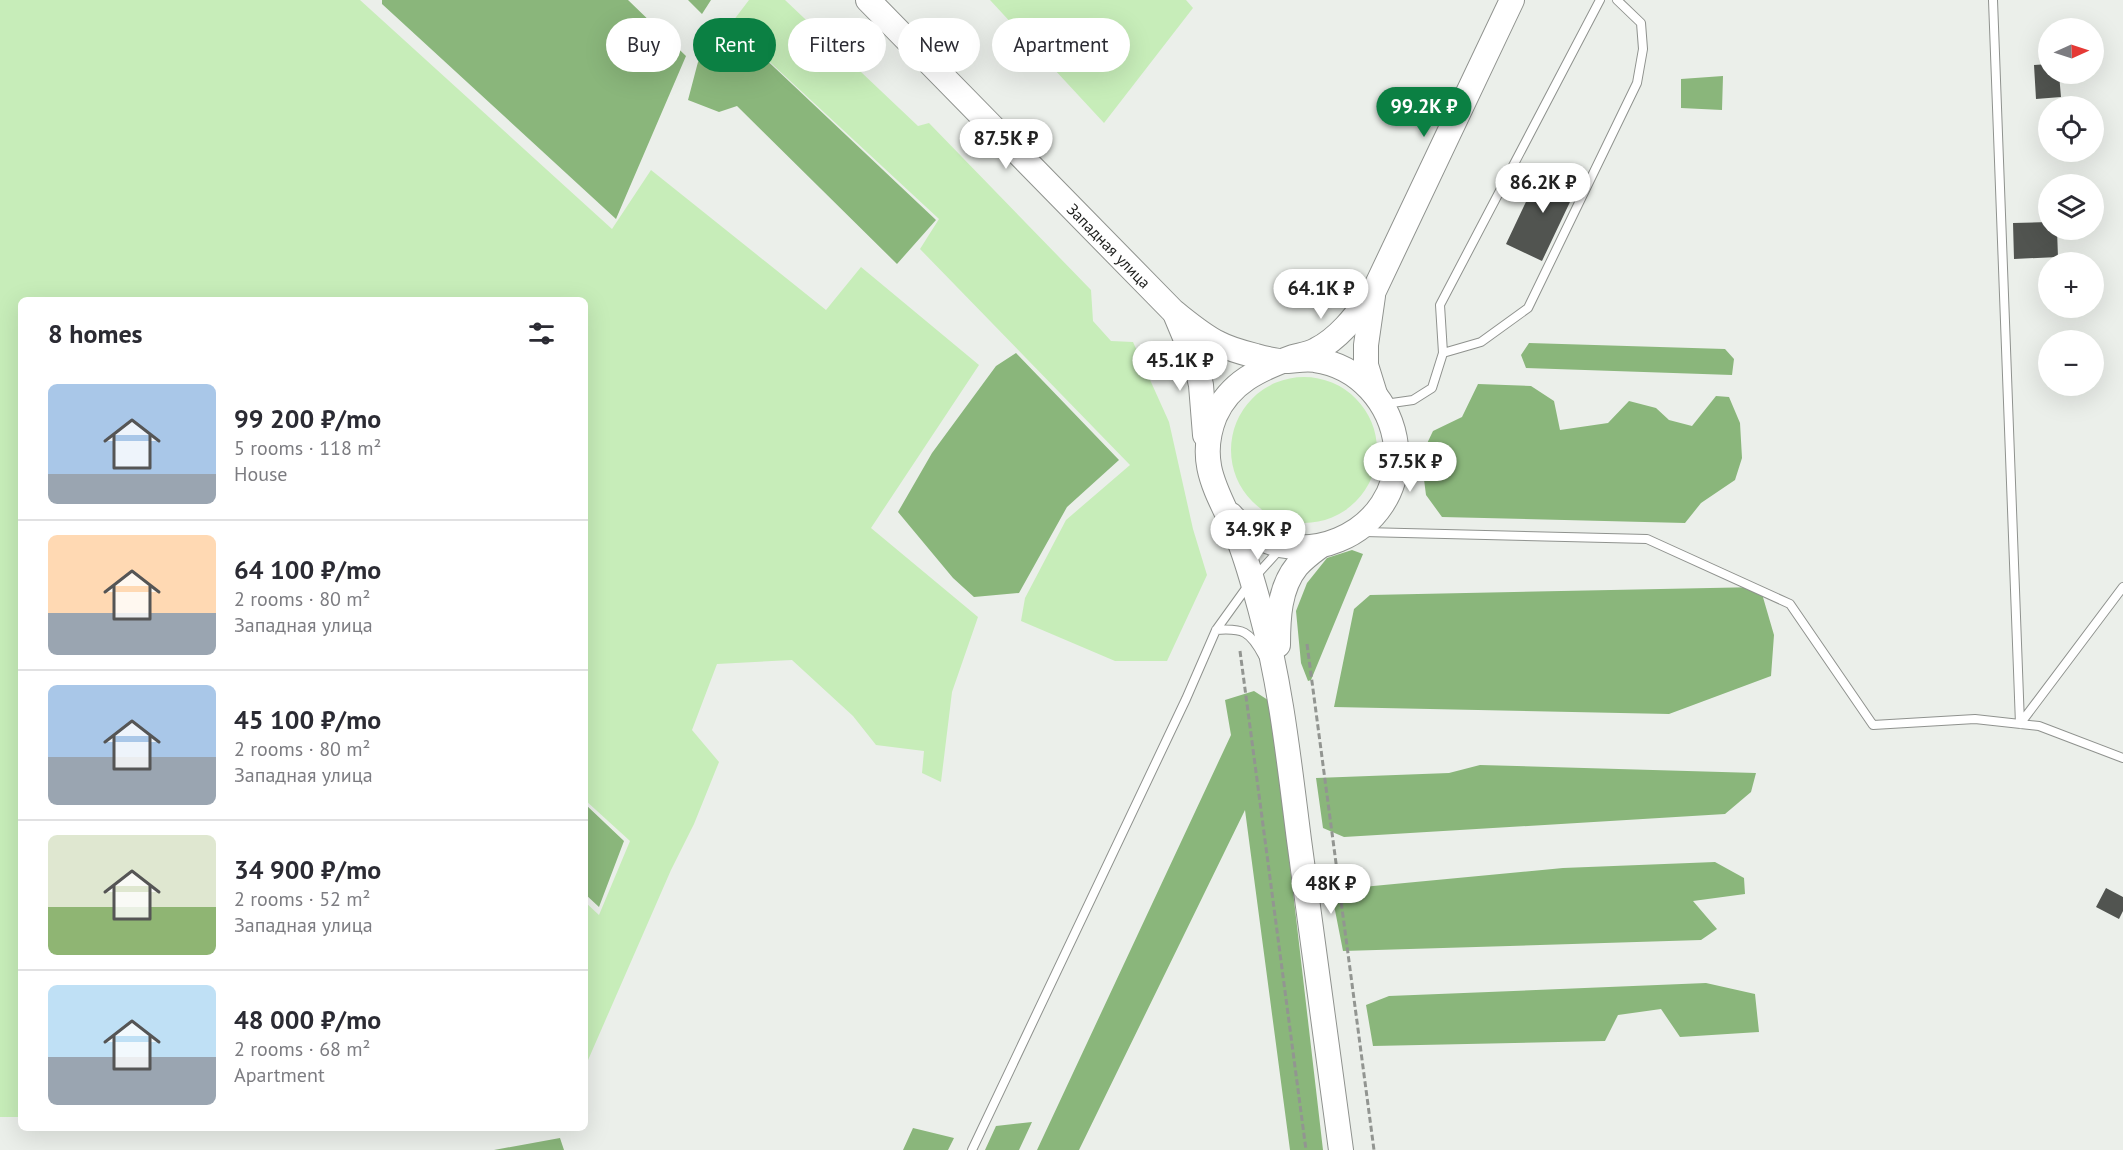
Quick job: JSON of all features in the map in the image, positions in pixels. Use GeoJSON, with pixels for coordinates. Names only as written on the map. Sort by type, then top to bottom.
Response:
{"type":"FeatureCollection","features":[{"type":"Feature","properties":{"kind":"main road","name":"Западная улица"},"geometry":{"type":"LineString","coordinates":[[868,0],[1173,311],[1218,343],[1257,357],[1280,362]]}},
{"type":"Feature","properties":{"kind":"main road"},"geometry":{"type":"LineString","coordinates":[[1341,1150],[1279,685],[1252,580],[1240,544],[1214,489],[1208,466],[1210,431],[1224,400],[1249,375],[1264,367],[1315,351],[1353,320],[1373,293],[1512,0]]}},
{"type":"Feature","properties":{"kind":"main road"},"geometry":{"type":"LineString","coordinates":[[1225,509],[1251,533],[1266,541],[1301,548],[1318,547],[1337,542],[1355,532],[1382,504],[1395,468],[1396,448],[1393,429],[1366,365],[1366,345],[1373,293]]}},
{"type":"Feature","properties":{"kind":"main road","name":"Западная улица"},"geometry":{"type":"LineString","coordinates":[[1173,311],[1188,341],[1201,385],[1208,466]]}},
{"type":"Feature","properties":{"kind":"main road"},"geometry":{"type":"LineString","coordinates":[[1280,362],[1306,359],[1332,364],[1363,381],[1379,399]]}},
{"type":"Feature","properties":{"kind":"main road"},"geometry":{"type":"LineString","coordinates":[[1279,685],[1279,615],[1285,588],[1298,565],[1318,547]]}},
{"type":"Feature","properties":{"kind":"lane"},"geometry":{"type":"LineString","coordinates":[[1379,399],[1413,400],[1432,388],[1443,353],[1440,305],[1599,0]]}},
{"type":"Feature","properties":{"kind":"lane"},"geometry":{"type":"LineString","coordinates":[[1443,353],[1481,342],[1528,308],[1534,297],[1637,83],[1643,49],[1641,23],[1617,0]]}},
{"type":"Feature","properties":{"kind":"lane"},"geometry":{"type":"LineString","coordinates":[[1994,0],[2020,724]]}},
{"type":"Feature","properties":{"kind":"lane"},"geometry":{"type":"LineString","coordinates":[[1355,532],[1647,539],[1790,604],[1873,725],[1975,719],[2039,726],[2123,758]]}},
{"type":"Feature","properties":{"kind":"lane"},"geometry":{"type":"LineString","coordinates":[[972,1150],[1176,720],[1216,630],[1252,580],[1283,546]]}},
{"type":"Feature","properties":{"kind":"lane"},"geometry":{"type":"LineString","coordinates":[[2020,724],[2123,587]]}},
{"type":"Feature","properties":{"kind":"lane"},"geometry":{"type":"LineString","coordinates":[[1216,630],[1235,628],[1245,632],[1260,650],[1279,685]]}},
{"type":"Feature","properties":{"kind":"path"},"geometry":{"type":"LineString","coordinates":[[1307,644],[1374,1150]]}},
{"type":"Feature","properties":{"kind":"path"},"geometry":{"type":"LineString","coordinates":[[1240,651],[1306,1150]]}},
{"type":"Feature","properties":{"kind":"green space"},"geometry":{"type":"Polygon","coordinates":[[[0,0],[360,0],[612,229],[651,170],[826,310],[861,267],[979,365],[871,528],[978,617],[952,692],[941,782],[922,773],[924,751],[876,745],[853,716],[792,660],[717,664],[692,730],[719,762],[694,824],[671,870],[588,1060],[588,905],[599,915],[630,841],[588,803],[588,297],[18,297],[18,1117],[0,1117],[0,0]]]}},
{"type":"Feature","properties":{"kind":"green space"},"geometry":{"type":"Polygon","coordinates":[[[382,0],[628,0],[647,18],[606,18],[606,72],[679,72],[616,219],[382,4],[382,0]]]}},
{"type":"Feature","properties":{"kind":"green space"},"geometry":{"type":"Polygon","coordinates":[[[688,0],[711,0],[702,14],[688,0]]]}},
{"type":"Feature","properties":{"kind":"green space"},"geometry":{"type":"Polygon","coordinates":[[[749,0],[785,0],[804,18],[788,18],[788,72],[861,72],[918,126],[929,123],[1091,290],[1093,321],[1111,341],[1133,342],[1169,422],[1193,529],[1207,575],[1167,661],[1115,661],[1021,621],[1025,598],[1066,520],[1130,465],[920,249],[939,219],[776,68],[776,18],[735,18],[749,0]]]}},
{"type":"Feature","properties":{"kind":"green space"},"geometry":{"type":"Polygon","coordinates":[[[990,0],[1186,0],[1193,8],[1104,123],[1057,72],[1130,72],[1130,18],[1007,18],[990,0]]]}},
{"type":"Feature","properties":{"kind":"green space"},"geometry":{"type":"Polygon","coordinates":[[[681,51],[686,56],[681,68],[681,51]]]}},
{"type":"Feature","properties":{"kind":"green space"},"geometry":{"type":"Polygon","coordinates":[[[776,69],[936,220],[897,264],[737,106],[719,112],[688,100],[695,72],[776,72],[776,69]]]}},
{"type":"Feature","properties":{"kind":"green space"},"geometry":{"type":"Polygon","coordinates":[[[1723,76],[1722,110],[1681,108],[1681,79],[1723,76]]]}},
{"type":"Feature","properties":{"kind":"green space"},"geometry":{"type":"Polygon","coordinates":[[[1529,343],[1725,349],[1734,359],[1732,375],[1526,368],[1521,355],[1529,343]]]}},
{"type":"Feature","properties":{"kind":"green space"},"geometry":{"type":"Polygon","coordinates":[[[1016,353],[1119,460],[1067,507],[1019,593],[974,597],[953,578],[898,512],[932,453],[996,366],[1016,353]]]}},
{"type":"Feature","properties":{"kind":"green space"},"geometry":{"type":"Polygon","coordinates":[[[1304,377],[1318,378],[1332,383],[1345,389],[1356,398],[1365,409],[1371,422],[1376,436],[1376,464],[1371,478],[1365,491],[1356,502],[1345,511],[1332,517],[1318,522],[1304,523],[1290,522],[1276,517],[1263,511],[1252,502],[1243,491],[1237,478],[1232,464],[1231,450],[1232,436],[1237,422],[1243,409],[1252,398],[1263,389],[1276,383],[1290,378],[1304,377]]]}},
{"type":"Feature","properties":{"kind":"green space"},"geometry":{"type":"Polygon","coordinates":[[[1478,384],[1531,386],[1554,401],[1560,430],[1608,423],[1629,401],[1656,408],[1669,420],[1692,426],[1716,396],[1729,397],[1740,423],[1742,458],[1735,480],[1701,503],[1685,523],[1442,517],[1426,495],[1421,456],[1433,431],[1462,417],[1478,384]]]}},
{"type":"Feature","properties":{"kind":"green space"},"geometry":{"type":"Polygon","coordinates":[[[1352,550],[1363,554],[1311,680],[1308,681],[1301,663],[1296,611],[1307,583],[1327,558],[1352,550]]]}},
{"type":"Feature","properties":{"kind":"green space"},"geometry":{"type":"Polygon","coordinates":[[[1760,587],[1774,635],[1771,676],[1669,714],[1334,707],[1354,609],[1370,595],[1760,587]]]}},
{"type":"Feature","properties":{"kind":"green space"},"geometry":{"type":"Polygon","coordinates":[[[1254,691],[1271,702],[1323,1150],[1290,1150],[1245,810],[1079,1150],[1037,1150],[1231,735],[1225,700],[1254,691]]]}},
{"type":"Feature","properties":{"kind":"green space"},"geometry":{"type":"Polygon","coordinates":[[[1480,765],[1756,773],[1751,792],[1725,814],[1344,837],[1323,828],[1316,778],[1449,773],[1480,765]]]}},
{"type":"Feature","properties":{"kind":"green space"},"geometry":{"type":"Polygon","coordinates":[[[588,807],[624,841],[599,907],[588,897],[588,807]]]}},
{"type":"Feature","properties":{"kind":"green space"},"geometry":{"type":"Polygon","coordinates":[[[1715,862],[1744,878],[1745,894],[1693,901],[1717,929],[1701,940],[1343,951],[1331,890],[1563,868],[1715,862]]]}},
{"type":"Feature","properties":{"kind":"green space"},"geometry":{"type":"Polygon","coordinates":[[[1706,983],[1755,994],[1759,1032],[1680,1037],[1661,1009],[1618,1015],[1605,1041],[1373,1046],[1366,1005],[1389,996],[1706,983]]]}},
{"type":"Feature","properties":{"kind":"green space"},"geometry":{"type":"Polygon","coordinates":[[[1032,1122],[1019,1150],[985,1150],[996,1126],[1032,1122]]]}},
{"type":"Feature","properties":{"kind":"green space"},"geometry":{"type":"Polygon","coordinates":[[[913,1128],[954,1138],[948,1150],[903,1150],[913,1128]]]}},
{"type":"Feature","properties":{"kind":"green space"},"geometry":{"type":"Polygon","coordinates":[[[560,1138],[564,1150],[494,1150],[560,1138]]]}},
{"type":"Feature","properties":{"kind":"building"},"geometry":{"type":"Polygon","coordinates":[[[2034,65],[2038,65],[2038,84],[2060,84],[2061,96],[2038,96],[2036,99],[2034,65]]]}},
{"type":"Feature","properties":{"kind":"building"},"geometry":{"type":"Polygon","coordinates":[[[1543,166],[1579,183],[1542,261],[1506,244],[1543,166]]]}},
{"type":"Feature","properties":{"kind":"building"},"geometry":{"type":"Polygon","coordinates":[[[2038,222],[2038,240],[2057,240],[2058,252],[2038,252],[2038,258],[2014,259],[2013,223],[2038,222]]]}},
{"type":"Feature","properties":{"kind":"building"},"geometry":{"type":"Polygon","coordinates":[[[2106,888],[2123,897],[2123,911],[2119,919],[2096,907],[2106,888]]]}}]}
